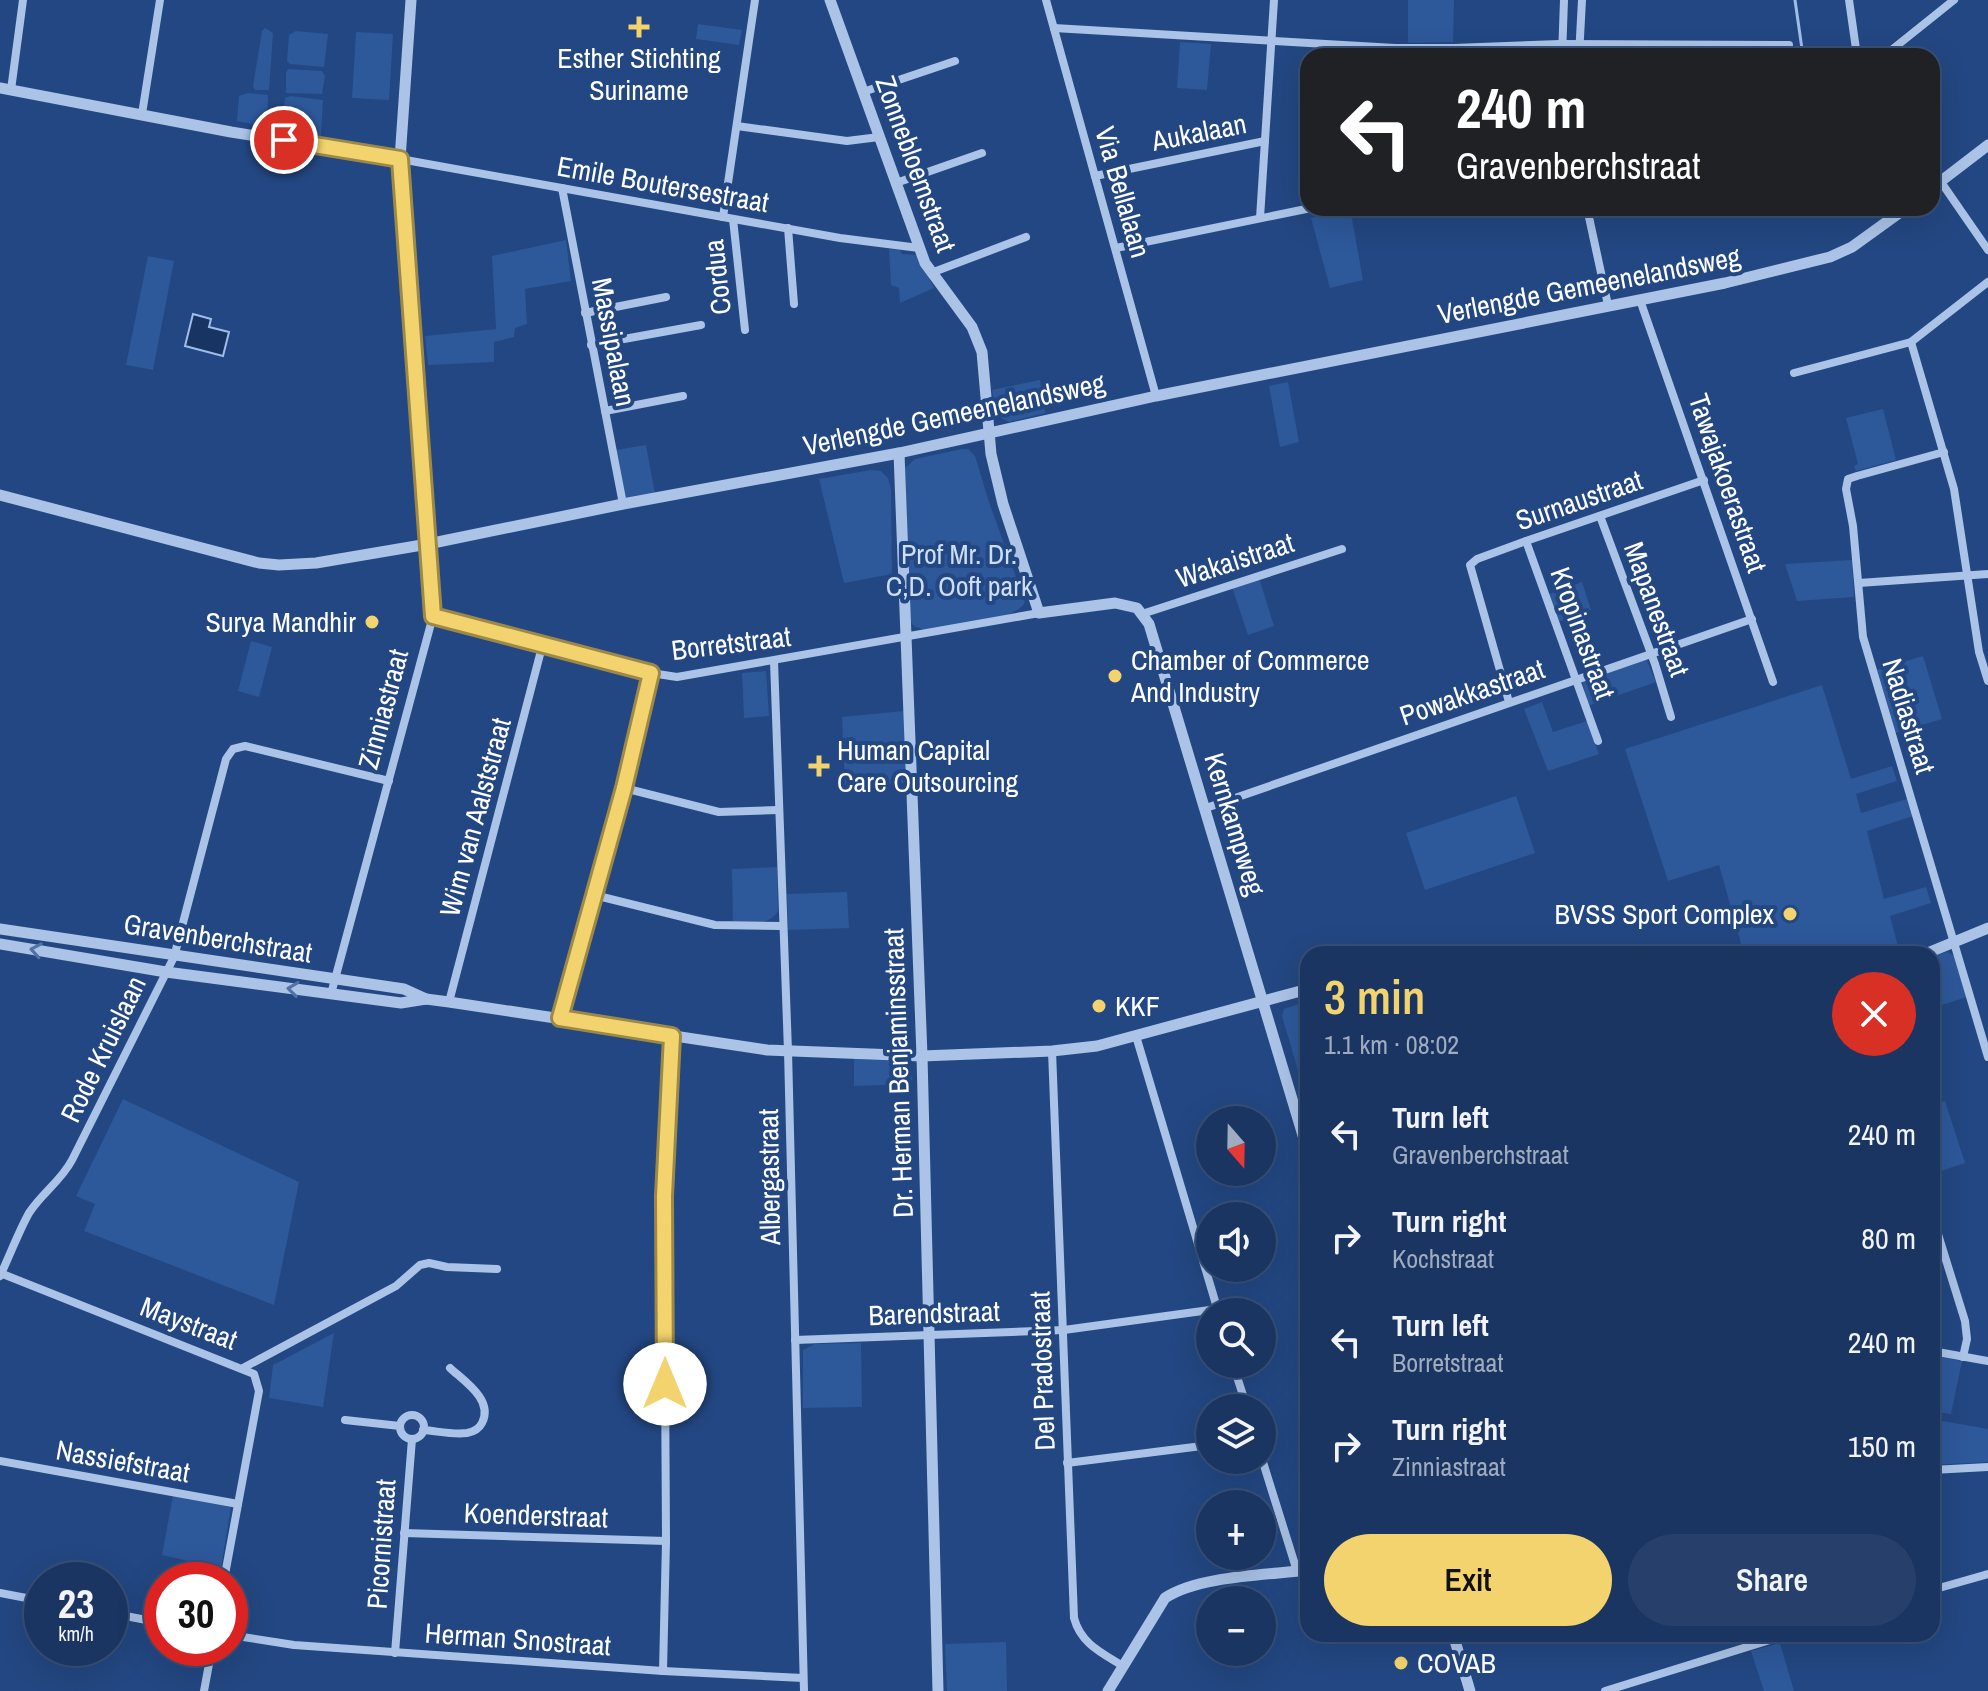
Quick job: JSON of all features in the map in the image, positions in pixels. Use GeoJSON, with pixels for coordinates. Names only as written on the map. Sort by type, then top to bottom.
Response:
{"type":"FeatureCollection","features":[{"type":"Feature","properties":{"kind":"street"},"geometry":{"type":"LineString","coordinates":[[23,0],[6,89],[231,132],[400,159]]}},
{"type":"Feature","properties":{"kind":"street"},"geometry":{"type":"LineString","coordinates":[[142,114],[160,0]]}},
{"type":"Feature","properties":{"kind":"street","name":"Zinniastraat"},"geometry":{"type":"LineString","coordinates":[[331,994],[433,616],[400,159],[411,0]]}},
{"type":"Feature","properties":{"kind":"street"},"geometry":{"type":"LineString","coordinates":[[723,217],[755,0]]}},
{"type":"Feature","properties":{"kind":"street","name":"Via Bellalaan"},"geometry":{"type":"LineString","coordinates":[[1046,0],[1156,396]]}},
{"type":"Feature","properties":{"kind":"street"},"geometry":{"type":"LineString","coordinates":[[1260,218],[1274,0]]}},
{"type":"Feature","properties":{"kind":"street"},"geometry":{"type":"LineString","coordinates":[[1561,48],[1564,0]]}},
{"type":"Feature","properties":{"kind":"street"},"geometry":{"type":"LineString","coordinates":[[1580,48],[1582,0]]}},
{"type":"Feature","properties":{"kind":"street"},"geometry":{"type":"LineString","coordinates":[[1849,0],[1856,48]]}},
{"type":"Feature","properties":{"kind":"street"},"geometry":{"type":"LineString","coordinates":[[1894,48],[1954,0]]}},
{"type":"Feature","properties":{"kind":"street","name":"Zonnebloemstraat"},"geometry":{"type":"LineString","coordinates":[[832,1],[919,248],[931,273],[972,327],[982,352],[989,434],[1003,504],[1039,613]]}},
{"type":"Feature","properties":{"kind":"street"},"geometry":{"type":"LineString","coordinates":[[1054,28],[1395,48],[1560,44],[1789,45]]}},
{"type":"Feature","properties":{"kind":"street"},"geometry":{"type":"LineString","coordinates":[[863,92],[955,61]]}},
{"type":"Feature","properties":{"kind":"street"},"geometry":{"type":"LineString","coordinates":[[737,126],[847,141],[879,137]]}},
{"type":"Feature","properties":{"kind":"street","name":"Aukalaan"},"geometry":{"type":"LineString","coordinates":[[1095,176],[1265,141]]}},
{"type":"Feature","properties":{"kind":"street"},"geometry":{"type":"LineString","coordinates":[[1940,182],[1988,145]]}},
{"type":"Feature","properties":{"kind":"street"},"geometry":{"type":"LineString","coordinates":[[896,183],[982,153]]}},
{"type":"Feature","properties":{"kind":"street","name":"Emile Boutersestraat"},"geometry":{"type":"LineString","coordinates":[[400,159],[733,219],[919,248]]}},
{"type":"Feature","properties":{"kind":"street","name":"Massipalaan"},"geometry":{"type":"LineString","coordinates":[[562,188],[623,504]]}},
{"type":"Feature","properties":{"kind":"street"},"geometry":{"type":"LineString","coordinates":[[1940,190],[1988,250]]}},
{"type":"Feature","properties":{"kind":"street"},"geometry":{"type":"LineString","coordinates":[[1116,248],[1300,210]]}},
{"type":"Feature","properties":{"kind":"street"},"geometry":{"type":"LineString","coordinates":[[1589,216],[1608,305]]}},
{"type":"Feature","properties":{"kind":"street","name":"Verlengde Gemeenelandsweg"},"geometry":{"type":"LineString","coordinates":[[0,495],[259,563],[316,563],[899,453],[1156,396],[1739,280],[1830,257],[1860,242],[1895,216]]}},
{"type":"Feature","properties":{"kind":"street","name":"Cordua"},"geometry":{"type":"LineString","coordinates":[[733,219],[745,330]]}},
{"type":"Feature","properties":{"kind":"street"},"geometry":{"type":"LineString","coordinates":[[788,228],[794,304]]}},
{"type":"Feature","properties":{"kind":"street"},"geometry":{"type":"LineString","coordinates":[[931,273],[1026,237]]}},
{"type":"Feature","properties":{"kind":"street"},"geometry":{"type":"LineString","coordinates":[[1794,373],[1911,342],[1988,282]]}},
{"type":"Feature","properties":{"kind":"street"},"geometry":{"type":"LineString","coordinates":[[585,313],[666,297]]}},
{"type":"Feature","properties":{"kind":"street","name":"Tawajakoerastraat"},"geometry":{"type":"LineString","coordinates":[[1640,300],[1773,682]]}},
{"type":"Feature","properties":{"kind":"street"},"geometry":{"type":"LineString","coordinates":[[591,345],[701,325]]}},
{"type":"Feature","properties":{"kind":"street"},"geometry":{"type":"LineString","coordinates":[[1911,342],[1954,489],[1979,652],[1988,681]]}},
{"type":"Feature","properties":{"kind":"street"},"geometry":{"type":"LineString","coordinates":[[605,411],[683,396]]}},
{"type":"Feature","properties":{"kind":"street","name":"Nadiastraat"},"geometry":{"type":"LineString","coordinates":[[1944,452],[1857,476],[1845,483],[1863,637],[1988,1057]]}},
{"type":"Feature","properties":{"kind":"street","name":"Dr. Herman Benjaminsstraat"},"geometry":{"type":"LineString","coordinates":[[899,453],[922,1056],[938,1691]]}},
{"type":"Feature","properties":{"kind":"street","name":"Surnaustraat"},"geometry":{"type":"LineString","coordinates":[[1509,702],[1470,565],[1477,559],[1526,541],[1704,480]]}},
{"type":"Feature","properties":{"kind":"street","name":"Mapanestraat"},"geometry":{"type":"LineString","coordinates":[[1600,516],[1671,717]]}},
{"type":"Feature","properties":{"kind":"street","name":"Kropinastraat"},"geometry":{"type":"LineString","coordinates":[[1526,541],[1598,741]]}},
{"type":"Feature","properties":{"kind":"street","name":"Wakaistraat"},"geometry":{"type":"LineString","coordinates":[[1142,614],[1342,549]]}},
{"type":"Feature","properties":{"kind":"street"},"geometry":{"type":"LineString","coordinates":[[1859,583],[1988,574]]}},
{"type":"Feature","properties":{"kind":"street"},"geometry":{"type":"LineString","coordinates":[[1039,613],[1115,603],[1137,608],[1142,614]]}},
{"type":"Feature","properties":{"kind":"street","name":"Borretstraat"},"geometry":{"type":"LineString","coordinates":[[433,616],[651,673],[677,677],[1039,613]]}},
{"type":"Feature","properties":{"kind":"street","name":"Kernkampweg"},"geometry":{"type":"LineString","coordinates":[[1142,614],[1149,624],[1206,808],[1300,1126]]}},
{"type":"Feature","properties":{"kind":"street","name":"Powakkastraat"},"geometry":{"type":"LineString","coordinates":[[1206,808],[1752,619]]}},
{"type":"Feature","properties":{"kind":"street","name":"Wim van Aalststraat"},"geometry":{"type":"LineString","coordinates":[[449,1002],[543,643]]}},
{"type":"Feature","properties":{"kind":"street","name":"Albergastraat"},"geometry":{"type":"LineString","coordinates":[[774,661],[788,1051],[804,1691]]}},
{"type":"Feature","properties":{"kind":"street"},"geometry":{"type":"LineString","coordinates":[[560,1018],[624,788],[651,673]]}},
{"type":"Feature","properties":{"kind":"street","name":"Rode Kruislaan"},"geometry":{"type":"LineString","coordinates":[[0,1274],[29,1214],[46,1190],[63,1177],[174,957],[226,759],[233,749],[245,746],[389,781]]}},
{"type":"Feature","properties":{"kind":"street"},"geometry":{"type":"LineString","coordinates":[[624,788],[719,812],[778,810]]}},
{"type":"Feature","properties":{"kind":"street"},"geometry":{"type":"LineString","coordinates":[[594,895],[715,925],[783,926]]}},
{"type":"Feature","properties":{"kind":"street"},"geometry":{"type":"LineString","coordinates":[[1940,948],[1988,928]]}},
{"type":"Feature","properties":{"kind":"street","name":"Gravenberchstraat"},"geometry":{"type":"LineString","coordinates":[[0,929],[404,989],[426,999]]}},
{"type":"Feature","properties":{"kind":"street","name":"Gravenberchstraat"},"geometry":{"type":"LineString","coordinates":[[0,944],[166,972],[401,1003],[426,999],[788,1051],[922,1056],[1052,1051],[1097,1046],[1300,991]]}},
{"type":"Feature","properties":{"kind":"street"},"geometry":{"type":"LineString","coordinates":[[663,1671],[666,1541],[664,1196],[672,1036]]}},
{"type":"Feature","properties":{"kind":"street"},"geometry":{"type":"LineString","coordinates":[[1136,1036],[1213,1298]]}},
{"type":"Feature","properties":{"kind":"street","name":"Del Pradostraat"},"geometry":{"type":"LineString","coordinates":[[1052,1051],[1074,1618],[1078,1634],[1089,1645],[1123,1666]]}},
{"type":"Feature","properties":{"kind":"street"},"geometry":{"type":"LineString","coordinates":[[1940,1241],[1967,1330],[1963,1357]]}},
{"type":"Feature","properties":{"kind":"street"},"geometry":{"type":"LineString","coordinates":[[243,1368],[396,1286],[420,1265],[429,1263],[447,1267],[497,1269]]}},
{"type":"Feature","properties":{"kind":"street","name":"Maystraat"},"geometry":{"type":"LineString","coordinates":[[0,1274],[254,1374],[259,1391],[227,1562]]}},
{"type":"Feature","properties":{"kind":"street","name":"Barendstraat"},"geometry":{"type":"LineString","coordinates":[[795,1340],[1064,1330],[1196,1314]]}},
{"type":"Feature","properties":{"kind":"street"},"geometry":{"type":"LineString","coordinates":[[1940,1353],[1988,1361]]}},
{"type":"Feature","properties":{"kind":"street"},"geometry":{"type":"LineString","coordinates":[[423,1430],[464,1433],[477,1429],[482,1423],[485,1412],[483,1401],[450,1368]]}},
{"type":"Feature","properties":{"kind":"street"},"geometry":{"type":"LineString","coordinates":[[413,1416],[420,1419],[423,1430],[412,1439],[404,1436],[400,1426],[406,1417],[413,1416]]}},
{"type":"Feature","properties":{"kind":"street"},"geometry":{"type":"LineString","coordinates":[[345,1420],[400,1426]]}},
{"type":"Feature","properties":{"kind":"street","name":"Picornistraat"},"geometry":{"type":"LineString","coordinates":[[395,1653],[412,1439]]}},
{"type":"Feature","properties":{"kind":"street"},"geometry":{"type":"LineString","coordinates":[[1067,1463],[1196,1447]]}},
{"type":"Feature","properties":{"kind":"street","name":"Nassiefstraat"},"geometry":{"type":"LineString","coordinates":[[0,1461],[238,1504]]}},
{"type":"Feature","properties":{"kind":"street"},"geometry":{"type":"LineString","coordinates":[[1940,1470],[1988,1467]]}},
{"type":"Feature","properties":{"kind":"street"},"geometry":{"type":"LineString","coordinates":[[1267,1474],[1300,1565]]}},
{"type":"Feature","properties":{"kind":"street","name":"Koenderstraat"},"geometry":{"type":"LineString","coordinates":[[404,1533],[666,1541]]}},
{"type":"Feature","properties":{"kind":"street"},"geometry":{"type":"LineString","coordinates":[[1108,1691],[1165,1598],[1176,1590],[1300,1571]]}},
{"type":"Feature","properties":{"kind":"street"},"geometry":{"type":"LineString","coordinates":[[1940,1588],[1988,1574]]}},
{"type":"Feature","properties":{"kind":"street"},"geometry":{"type":"LineString","coordinates":[[0,1593],[24,1598]]}},
{"type":"Feature","properties":{"kind":"street","name":"Herman Snostraat"},"geometry":{"type":"LineString","coordinates":[[248,1638],[294,1645],[395,1653],[803,1678]]}},
{"type":"Feature","properties":{"kind":"street"},"geometry":{"type":"LineString","coordinates":[[1455,1642],[1470,1691]]}},
{"type":"Feature","properties":{"kind":"street"},"geometry":{"type":"LineString","coordinates":[[1605,1691],[1763,1642]]}},
{"type":"Feature","properties":{"kind":"street"},"geometry":{"type":"LineString","coordinates":[[204,1691],[209,1666]]}},
{"type":"Feature","properties":{"kind":"green space"},"geometry":{"type":"Polygon","coordinates":[[[1408,0],[1454,0],[1453,42],[1408,43],[1408,0]]]}},
{"type":"Feature","properties":{"kind":"green space"},"geometry":{"type":"Polygon","coordinates":[[[698,24],[742,30],[739,45],[696,39],[698,24]]]}},
{"type":"Feature","properties":{"kind":"green space"},"geometry":{"type":"Polygon","coordinates":[[[265,28],[273,33],[269,90],[255,90],[253,86],[265,28]]]}},
{"type":"Feature","properties":{"kind":"green space"},"geometry":{"type":"Polygon","coordinates":[[[296,31],[328,34],[324,67],[290,64],[287,61],[289,35],[296,31]]]}},
{"type":"Feature","properties":{"kind":"green space"},"geometry":{"type":"Polygon","coordinates":[[[356,32],[393,34],[389,100],[352,98],[356,32]]]}},
{"type":"Feature","properties":{"kind":"green space"},"geometry":{"type":"Polygon","coordinates":[[[1180,42],[1211,44],[1207,90],[1177,88],[1180,42]]]}},
{"type":"Feature","properties":{"kind":"green space"},"geometry":{"type":"Polygon","coordinates":[[[288,69],[322,71],[325,76],[322,94],[286,93],[288,69]]]}},
{"type":"Feature","properties":{"kind":"green space"},"geometry":{"type":"Polygon","coordinates":[[[248,93],[268,95],[267,127],[237,121],[239,96],[248,93]]]}},
{"type":"Feature","properties":{"kind":"green space"},"geometry":{"type":"Polygon","coordinates":[[[285,98],[323,100],[321,137],[284,131],[285,98]]]}},
{"type":"Feature","properties":{"kind":"green space"},"geometry":{"type":"Polygon","coordinates":[[[1351,216],[1363,280],[1330,288],[1311,218],[1351,216]]]}},
{"type":"Feature","properties":{"kind":"green space"},"geometry":{"type":"Polygon","coordinates":[[[566,240],[571,281],[525,289],[527,324],[515,328],[514,337],[494,342],[494,362],[428,365],[425,336],[496,329],[492,256],[566,240]]]}},
{"type":"Feature","properties":{"kind":"green space"},"geometry":{"type":"Polygon","coordinates":[[[889,249],[917,255],[934,288],[900,303],[899,288],[891,285],[889,249]]]}},
{"type":"Feature","properties":{"kind":"green space"},"geometry":{"type":"Polygon","coordinates":[[[148,256],[174,261],[153,370],[126,365],[148,256]]]}},
{"type":"Feature","properties":{"kind":"green space"},"geometry":{"type":"Polygon","coordinates":[[[1040,380],[1045,413],[1009,422],[997,416],[992,390],[1040,380]]]}},
{"type":"Feature","properties":{"kind":"green space"},"geometry":{"type":"Polygon","coordinates":[[[1288,382],[1299,442],[1280,447],[1269,386],[1288,382]]]}},
{"type":"Feature","properties":{"kind":"green space"},"geometry":{"type":"Polygon","coordinates":[[[1883,409],[1896,460],[1856,471],[1854,466],[1858,464],[1846,418],[1883,409]]]}},
{"type":"Feature","properties":{"kind":"green space"},"geometry":{"type":"Polygon","coordinates":[[[646,445],[655,494],[625,499],[616,450],[646,445]]]}},
{"type":"Feature","properties":{"kind":"green space","name":"Prof Mr. Dr. C,D. Ooft park"},"geometry":{"type":"Polygon","coordinates":[[[968,449],[975,456],[1025,602],[1008,615],[995,619],[924,630],[909,620],[905,468],[915,459],[968,449]]]}},
{"type":"Feature","properties":{"kind":"green space"},"geometry":{"type":"Polygon","coordinates":[[[881,471],[888,478],[891,489],[892,574],[844,583],[819,479],[881,471]]]}},
{"type":"Feature","properties":{"kind":"green space"},"geometry":{"type":"Polygon","coordinates":[[[1852,560],[1854,597],[1797,601],[1785,564],[1852,560]]]}},
{"type":"Feature","properties":{"kind":"green space"},"geometry":{"type":"Polygon","coordinates":[[[1259,578],[1274,626],[1248,635],[1232,587],[1259,578]]]}},
{"type":"Feature","properties":{"kind":"green space"},"geometry":{"type":"Polygon","coordinates":[[[1582,582],[1591,610],[1558,622],[1549,594],[1582,582]]]}},
{"type":"Feature","properties":{"kind":"green space"},"geometry":{"type":"Polygon","coordinates":[[[251,641],[272,647],[259,697],[238,691],[251,641]]]}},
{"type":"Feature","properties":{"kind":"green space"},"geometry":{"type":"Polygon","coordinates":[[[1923,656],[1942,719],[1895,733],[1876,670],[1923,656]]]}},
{"type":"Feature","properties":{"kind":"green space"},"geometry":{"type":"Polygon","coordinates":[[[1646,659],[1656,682],[1588,706],[1582,681],[1646,659]]]}},
{"type":"Feature","properties":{"kind":"green space"},"geometry":{"type":"Polygon","coordinates":[[[766,671],[769,716],[744,718],[742,673],[766,671]]]}},
{"type":"Feature","properties":{"kind":"green space"},"geometry":{"type":"Polygon","coordinates":[[[1822,685],[1851,779],[1892,766],[1897,781],[1856,794],[1861,813],[1907,799],[1913,816],[1867,831],[1884,899],[1926,887],[1931,903],[1890,916],[1898,946],[1742,946],[1719,865],[1668,881],[1625,749],[1822,685]]]}},
{"type":"Feature","properties":{"kind":"green space"},"geometry":{"type":"Polygon","coordinates":[[[1542,702],[1553,732],[1587,721],[1599,754],[1548,771],[1524,709],[1542,702]]]}},
{"type":"Feature","properties":{"kind":"green space"},"geometry":{"type":"Polygon","coordinates":[[[904,711],[906,783],[845,785],[842,717],[904,711]]]}},
{"type":"Feature","properties":{"kind":"green space"},"geometry":{"type":"Polygon","coordinates":[[[1516,796],[1535,853],[1425,890],[1406,833],[1516,796]]]}},
{"type":"Feature","properties":{"kind":"green space"},"geometry":{"type":"Polygon","coordinates":[[[777,867],[778,911],[774,916],[758,922],[733,922],[732,869],[777,867]]]}},
{"type":"Feature","properties":{"kind":"green space"},"geometry":{"type":"Polygon","coordinates":[[[847,892],[849,928],[788,930],[787,894],[847,892]]]}},
{"type":"Feature","properties":{"kind":"green space"},"geometry":{"type":"Polygon","coordinates":[[[1947,952],[1955,956],[1967,997],[1940,1005],[1940,954],[1947,952]]]}},
{"type":"Feature","properties":{"kind":"green space"},"geometry":{"type":"Polygon","coordinates":[[[1300,1004],[1300,1077],[1282,1016],[1284,1009],[1300,1004]]]}},
{"type":"Feature","properties":{"kind":"green space"},"geometry":{"type":"Polygon","coordinates":[[[854,1059],[904,1061],[911,1066],[912,1084],[854,1086],[854,1059]]]}},
{"type":"Feature","properties":{"kind":"green space"},"geometry":{"type":"Polygon","coordinates":[[[123,1099],[299,1182],[274,1305],[84,1231],[95,1204],[76,1196],[123,1099]]]}},
{"type":"Feature","properties":{"kind":"green space"},"geometry":{"type":"Polygon","coordinates":[[[1945,1101],[1965,1163],[1940,1171],[1940,1103],[1945,1101]]]}},
{"type":"Feature","properties":{"kind":"green space"},"geometry":{"type":"Polygon","coordinates":[[[334,1333],[323,1407],[269,1398],[273,1365],[334,1333]]]}},
{"type":"Feature","properties":{"kind":"green space"},"geometry":{"type":"Polygon","coordinates":[[[861,1343],[862,1407],[803,1408],[803,1350],[815,1344],[861,1343]]]}},
{"type":"Feature","properties":{"kind":"green space"},"geometry":{"type":"Polygon","coordinates":[[[1940,1357],[1962,1361],[1951,1414],[1940,1412],[1940,1357]]]}},
{"type":"Feature","properties":{"kind":"green space"},"geometry":{"type":"Polygon","coordinates":[[[1940,1420],[1988,1429],[1988,1462],[1940,1465],[1940,1420]]]}},
{"type":"Feature","properties":{"kind":"green space"},"geometry":{"type":"Polygon","coordinates":[[[173,1496],[231,1507],[222,1562],[194,1562],[162,1555],[173,1496]]]}},
{"type":"Feature","properties":{"kind":"green space"},"geometry":{"type":"Polygon","coordinates":[[[1006,1642],[1007,1691],[947,1691],[945,1644],[1006,1642]]]}},
{"type":"Feature","properties":{"kind":"green space"},"geometry":{"type":"Polygon","coordinates":[[[1780,1643],[1794,1691],[1764,1691],[1751,1651],[1780,1643]]]}},
{"type":"Feature","properties":{"kind":"shaded area"},"geometry":{"type":"Polygon","coordinates":[[[193,314],[211,319],[209,327],[229,332],[223,356],[185,346],[193,314]]]}},
{"type":"Feature","properties":{"kind":"waterway"},"geometry":{"type":"LineString","coordinates":[[1795,0],[1802,48]]}},
{"type":"Feature","properties":{"kind":"place","name":"Esther Stichting Suriname"},"geometry":{"type":"Point","coordinates":[639,27]}},
{"type":"Feature","properties":{"kind":"place","name":"Surya Mandhir"},"geometry":{"type":"Point","coordinates":[372,622]}},
{"type":"Feature","properties":{"kind":"place","name":"Chamber of Commerce And Industry"},"geometry":{"type":"Point","coordinates":[1115,676]}},
{"type":"Feature","properties":{"kind":"place","name":"Human Capital Care Outsourcing"},"geometry":{"type":"Point","coordinates":[819,766]}},
{"type":"Feature","properties":{"kind":"place","name":"BVSS Sport Complex"},"geometry":{"type":"Point","coordinates":[1790,914]}},
{"type":"Feature","properties":{"kind":"place","name":"KKF"},"geometry":{"type":"Point","coordinates":[1099,1006]}},
{"type":"Feature","properties":{"kind":"place","name":"COVAB"},"geometry":{"type":"Point","coordinates":[1401,1663]}},
{"type":"Feature","properties":{"kind":"route"},"geometry":{"type":"LineString","coordinates":[[284,140],[400,159],[433,616],[651,673],[624,788],[560,1018],[672,1036],[664,1196],[665,1384]]}}]}
